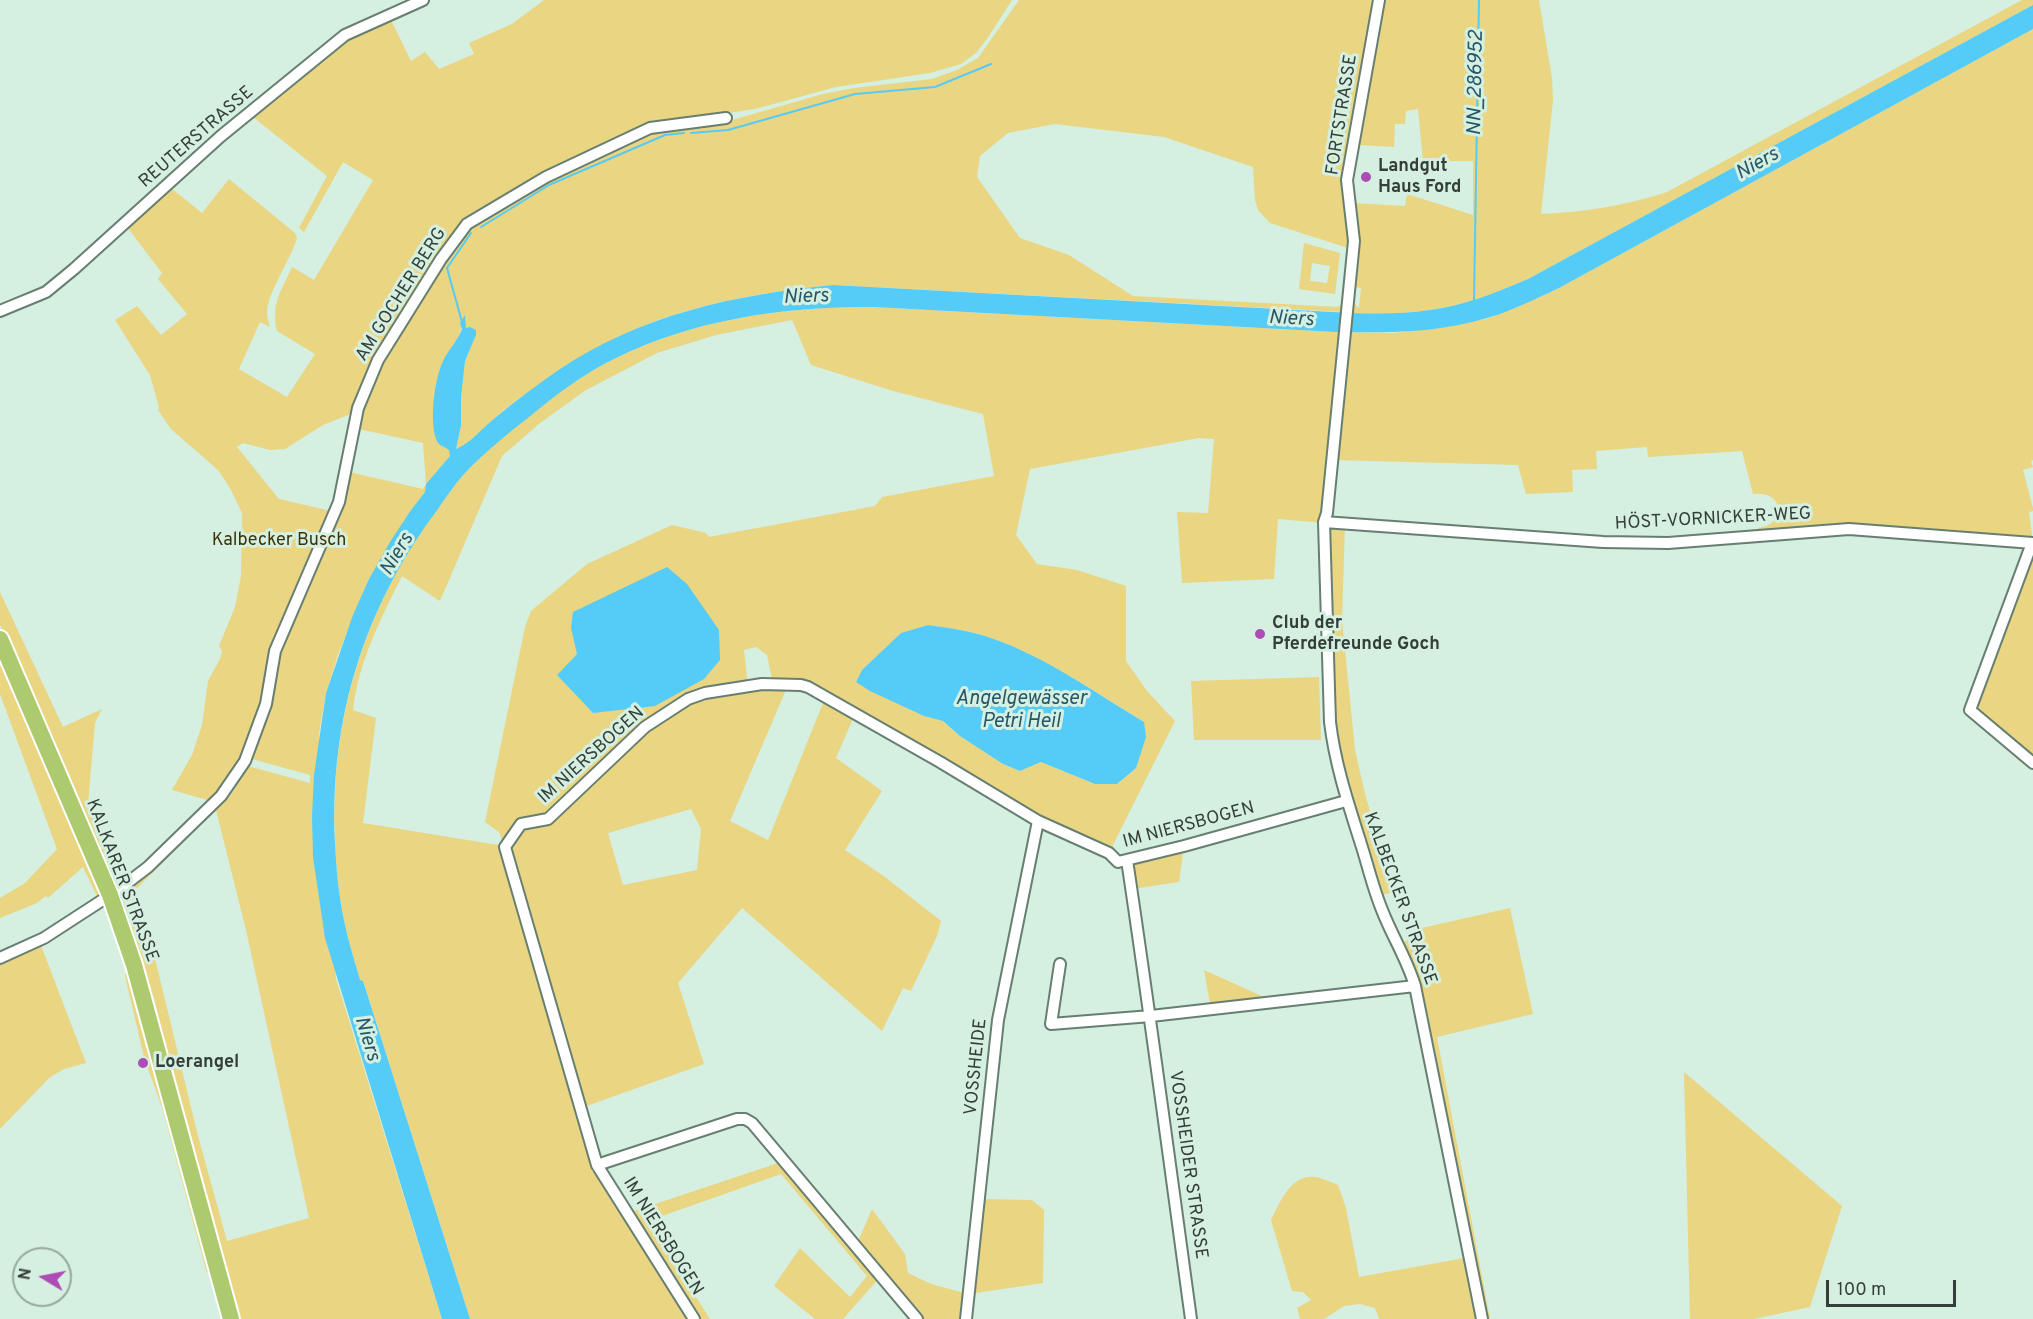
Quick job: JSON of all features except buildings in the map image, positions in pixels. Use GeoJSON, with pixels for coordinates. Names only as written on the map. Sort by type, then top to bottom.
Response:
{"type":"FeatureCollection","features":[{"type":"Feature","properties":{"kind":"main road","name":"KALKARER STRASSE"},"geometry":{"type":"LineString","coordinates":[[0,639],[110,895],[134,965],[231,1319]]}},
{"type":"Feature","properties":{"kind":"street","name":"REUTERSTRASSE"},"geometry":{"type":"LineString","coordinates":[[0,311],[46,292],[74,270],[221,136],[345,35],[423,0]]}},
{"type":"Feature","properties":{"kind":"street","name":"FORTSTRASSE"},"geometry":{"type":"LineString","coordinates":[[1324,522],[1327,513],[1354,241],[1347,180],[1379,0]]}},
{"type":"Feature","properties":{"kind":"street","name":"AM GOCHER BERG"},"geometry":{"type":"LineString","coordinates":[[0,958],[44,938],[148,867],[221,796],[245,761],[266,704],[275,651],[339,502],[358,408],[378,360],[441,259],[467,224],[546,177],[650,128],[726,118]]}},
{"type":"Feature","properties":{"kind":"street","name":"HÖST-VORNICKER-WEG"},"geometry":{"type":"LineString","coordinates":[[1324,522],[1603,542],[1668,543],[1849,529],[2032,543],[1970,710],[2033,763]]}},
{"type":"Feature","properties":{"kind":"street","name":"KALBECKER STRASSE"},"geometry":{"type":"LineString","coordinates":[[1324,522],[1330,722],[1333,745],[1346,801],[1372,884],[1383,914],[1408,964],[1415,987],[1482,1319]]}},
{"type":"Feature","properties":{"kind":"street","name":"IM NIERSBOGEN"},"geometry":{"type":"LineString","coordinates":[[694,1319],[597,1165],[505,847],[521,824],[548,819],[645,727],[678,704],[705,693],[762,684],[808,687],[1038,821],[1109,853],[1118,862],[1346,801]]}},
{"type":"Feature","properties":{"kind":"street","name":"VOSSHEIDE"},"geometry":{"type":"LineString","coordinates":[[966,1319],[998,1020],[1038,821]]}},
{"type":"Feature","properties":{"kind":"street","name":"VOSSHEIDER STRASSE"},"geometry":{"type":"LineString","coordinates":[[1127,860],[1151,1016],[1162,1114],[1191,1319]]}},
{"type":"Feature","properties":{"kind":"street"},"geometry":{"type":"LineString","coordinates":[[1060,964],[1051,1024],[1151,1016],[1415,987]]}},
{"type":"Feature","properties":{"kind":"street"},"geometry":{"type":"LineString","coordinates":[[597,1165],[737,1119],[744,1119],[752,1123],[917,1319]]}},
{"type":"Feature","properties":{"kind":"green space","name":"Kalbecker Busch"},"geometry":{"type":"Polygon","coordinates":[[[544,0],[1012,0],[976,53],[961,64],[930,73],[836,87],[755,109],[648,125],[544,175],[464,220],[435,261],[353,413],[323,425],[285,449],[270,450],[243,443],[237,447],[279,499],[331,511],[272,649],[261,702],[242,756],[223,788],[211,801],[172,790],[192,755],[202,725],[208,681],[220,659],[222,651],[219,646],[235,607],[241,576],[242,513],[218,470],[171,429],[158,410],[150,375],[115,320],[137,306],[161,335],[187,314],[158,279],[162,273],[127,227],[171,188],[202,213],[229,179],[295,233],[297,238],[294,246],[268,305],[267,315],[270,327],[260,322],[239,369],[287,397],[315,354],[277,331],[275,313],[281,291],[292,267],[314,280],[373,180],[343,162],[304,232],[299,228],[327,176],[253,117],[320,61],[356,35],[391,20],[411,61],[425,52],[439,69],[474,54],[469,43],[512,24],[544,0]]]}},
{"type":"Feature","properties":{"kind":"green space"},"geometry":{"type":"Polygon","coordinates":[[[1019,0],[1371,0],[1373,5],[1343,188],[1348,248],[1270,223],[1258,210],[1255,200],[1253,167],[1164,137],[1055,124],[1008,133],[980,156],[977,177],[1020,238],[1069,255],[1133,296],[1338,307],[1344,301],[1344,312],[833,285],[783,291],[734,299],[686,311],[624,334],[585,355],[525,395],[504,410],[472,439],[456,449],[461,426],[465,361],[476,335],[466,328],[465,317],[458,339],[446,356],[435,403],[436,439],[450,450],[450,456],[426,484],[423,443],[359,429],[363,406],[382,358],[466,230],[469,231],[478,225],[478,220],[547,179],[664,128],[677,126],[683,130],[690,129],[694,124],[725,122],[823,94],[932,79],[957,70],[978,58],[1019,0]]]}},
{"type":"Feature","properties":{"kind":"green space"},"geometry":{"type":"Polygon","coordinates":[[[1539,0],[1552,78],[1553,100],[1541,214],[1605,207],[1667,192],[2022,0],[2033,0],[2033,5],[1528,279],[1480,298],[1443,308],[1400,313],[1351,313],[1353,302],[1359,308],[1361,288],[1355,287],[1353,203],[1405,206],[1407,194],[1473,215],[1473,161],[1423,161],[1418,109],[1406,111],[1405,124],[1395,124],[1394,147],[1359,145],[1384,1],[1539,0]]]}},
{"type":"Feature","properties":{"kind":"green space"},"geometry":{"type":"Polygon","coordinates":[[[2033,29],[2033,460],[2031,461],[2033,467],[2023,470],[2033,508],[2033,511],[2029,512],[2033,543],[2033,763],[1970,710],[2032,544],[1849,529],[1759,536],[1758,528],[1774,520],[1778,514],[1778,508],[1771,497],[1753,494],[1742,451],[1648,457],[1647,447],[1596,451],[1597,469],[1572,470],[1573,492],[1526,494],[1518,465],[1333,460],[1324,522],[1345,524],[1342,620],[1355,750],[1365,794],[1394,892],[1377,896],[1333,745],[1324,523],[1278,519],[1274,579],[1182,583],[1177,512],[1208,513],[1214,439],[1199,438],[1030,469],[1016,535],[1037,564],[1077,570],[1126,586],[1126,661],[1147,691],[1175,721],[1109,853],[1038,821],[855,714],[836,758],[882,791],[845,850],[885,877],[941,921],[937,936],[911,991],[903,988],[882,1031],[742,908],[678,983],[704,1064],[581,1108],[597,1165],[628,1213],[784,1161],[856,1246],[872,1209],[905,1254],[908,1273],[931,1284],[968,1294],[979,1199],[1032,1200],[1044,1210],[1043,1283],[969,1294],[966,1319],[917,1319],[881,1276],[843,1319],[815,1319],[774,1286],[800,1248],[850,1297],[867,1276],[781,1174],[648,1221],[710,1319],[470,1319],[348,940],[337,877],[335,798],[338,753],[345,710],[356,667],[371,626],[389,586],[411,547],[437,509],[480,458],[549,401],[581,377],[604,364],[677,333],[709,324],[775,312],[874,307],[1336,332],[1393,333],[1486,319],[1559,288],[2033,29]],[[792,320],[716,335],[657,353],[586,390],[540,423],[502,456],[440,601],[402,576],[365,658],[353,710],[376,718],[363,823],[504,846],[499,832],[485,822],[525,627],[531,611],[587,564],[672,525],[706,533],[709,537],[875,506],[882,497],[994,476],[983,414],[893,391],[811,365],[792,320]],[[928,625],[901,633],[862,670],[856,682],[924,716],[943,721],[960,736],[1003,764],[1020,771],[1041,762],[1095,784],[1117,784],[1136,768],[1144,722],[1069,676],[1031,655],[976,633],[928,625]],[[756,647],[744,650],[748,686],[773,684],[767,655],[756,647]],[[577,654],[557,675],[593,713],[577,654]],[[788,685],[730,821],[768,840],[825,698],[788,685]],[[691,809],[608,833],[623,885],[697,870],[701,829],[691,809]]]}},
{"type":"Feature","properties":{"kind":"green space"},"geometry":{"type":"Polygon","coordinates":[[[1304,243],[1340,253],[1335,294],[1299,289],[1304,243]],[[1312,263],[1310,281],[1327,283],[1330,266],[1312,263]]]}},
{"type":"Feature","properties":{"kind":"green space"},"geometry":{"type":"Polygon","coordinates":[[[349,472],[423,489],[426,484],[425,492],[411,510],[369,579],[338,655],[326,693],[319,734],[336,979],[442,1319],[237,1319],[163,1043],[153,995],[144,977],[119,905],[128,891],[223,798],[231,795],[248,766],[310,783],[310,775],[252,759],[270,706],[280,652],[329,542],[349,472]],[[216,810],[131,894],[144,921],[157,967],[198,1136],[227,1241],[309,1218],[246,930],[216,810]]]}},
{"type":"Feature","properties":{"kind":"green space"},"geometry":{"type":"Polygon","coordinates":[[[0,592],[63,727],[102,709],[95,723],[88,804],[123,885],[112,887],[0,625],[0,592]]]}},
{"type":"Feature","properties":{"kind":"green space"},"geometry":{"type":"Polygon","coordinates":[[[0,654],[102,895],[98,898],[83,867],[48,898],[46,896],[37,903],[0,918],[0,898],[25,883],[57,849],[0,694],[0,654]]]}},
{"type":"Feature","properties":{"kind":"green space"},"geometry":{"type":"Polygon","coordinates":[[[1319,677],[1321,740],[1194,740],[1191,681],[1319,677]]]}},
{"type":"Feature","properties":{"kind":"green space"},"geometry":{"type":"Polygon","coordinates":[[[1184,846],[1179,882],[1132,889],[1127,860],[1184,846]]]}},
{"type":"Feature","properties":{"kind":"green space"},"geometry":{"type":"Polygon","coordinates":[[[104,905],[109,908],[130,968],[211,1268],[207,1273],[162,1107],[145,1061],[126,980],[125,974],[128,970],[104,905]]]}},
{"type":"Feature","properties":{"kind":"green space"},"geometry":{"type":"Polygon","coordinates":[[[1510,908],[1533,1014],[1437,1037],[1490,1319],[1379,1319],[1375,1308],[1360,1304],[1344,1306],[1324,1319],[1300,1319],[1297,1308],[1311,1300],[1303,1292],[1292,1291],[1271,1220],[1287,1191],[1299,1180],[1307,1177],[1326,1180],[1338,1185],[1346,1208],[1359,1277],[1470,1257],[1424,1027],[1399,945],[1422,928],[1510,908]]]}},
{"type":"Feature","properties":{"kind":"green space"},"geometry":{"type":"Polygon","coordinates":[[[40,943],[86,1063],[64,1069],[49,1078],[0,1129],[0,962],[40,943]]]}},
{"type":"Feature","properties":{"kind":"green space"},"geometry":{"type":"Polygon","coordinates":[[[1204,970],[1275,1002],[1211,1009],[1204,970]]]}},
{"type":"Feature","properties":{"kind":"green space"},"geometry":{"type":"Polygon","coordinates":[[[1684,1072],[1842,1206],[1810,1307],[1754,1319],[1690,1319],[1684,1072]]]}},
{"type":"Feature","properties":{"kind":"water","name":"Niers"},"geometry":{"type":"Polygon","coordinates":[[[2033,5],[2033,29],[1559,288],[1487,318],[1431,329],[1336,332],[874,307],[775,312],[709,324],[677,333],[616,358],[571,385],[504,437],[454,486],[412,546],[390,585],[371,625],[356,667],[345,709],[338,753],[335,843],[337,877],[348,939],[470,1319],[442,1319],[325,938],[313,857],[312,816],[314,775],[326,693],[353,615],[369,579],[390,542],[425,492],[426,484],[450,456],[449,450],[440,445],[436,439],[433,420],[434,397],[441,365],[462,329],[460,323],[465,315],[466,328],[476,330],[476,335],[465,361],[461,426],[456,449],[467,443],[510,406],[557,371],[589,351],[622,335],[689,310],[796,289],[833,285],[1361,313],[1400,313],[1443,308],[1480,298],[1528,279],[2033,5]]]}},
{"type":"Feature","properties":{"kind":"water"},"geometry":{"type":"Polygon","coordinates":[[[667,567],[687,584],[719,630],[720,660],[704,679],[655,706],[593,713],[557,675],[577,654],[571,628],[573,612],[667,567]]]}},
{"type":"Feature","properties":{"kind":"water","name":"Angelgewässer Petri Heil"},"geometry":{"type":"Polygon","coordinates":[[[928,625],[976,633],[1011,646],[1069,676],[1144,722],[1146,737],[1136,768],[1117,784],[1095,784],[1041,762],[1020,771],[1003,764],[960,736],[943,721],[924,716],[856,682],[862,670],[901,633],[928,625]]]}},
{"type":"Feature","properties":{"kind":"waterway","name":"NN_286952"},"geometry":{"type":"LineString","coordinates":[[1474,300],[1479,0]]}},
{"type":"Feature","properties":{"kind":"waterway"},"geometry":{"type":"LineString","coordinates":[[691,133],[728,130],[855,94],[935,87],[991,64]]}},
{"type":"Feature","properties":{"kind":"waterway"},"geometry":{"type":"LineString","coordinates":[[481,227],[549,185],[665,135],[684,133]]}},
{"type":"Feature","properties":{"kind":"waterway"},"geometry":{"type":"LineString","coordinates":[[462,322],[447,268],[471,233]]}},
{"type":"Feature","properties":{"kind":"place","name":"Landgut Haus Ford"},"geometry":{"type":"Point","coordinates":[1366,177]}},
{"type":"Feature","properties":{"kind":"place","name":"Club der Pferdefreunde Goch"},"geometry":{"type":"Point","coordinates":[1260,634]}},
{"type":"Feature","properties":{"kind":"place","name":"Loerangel"},"geometry":{"type":"Point","coordinates":[143,1063]}}]}
